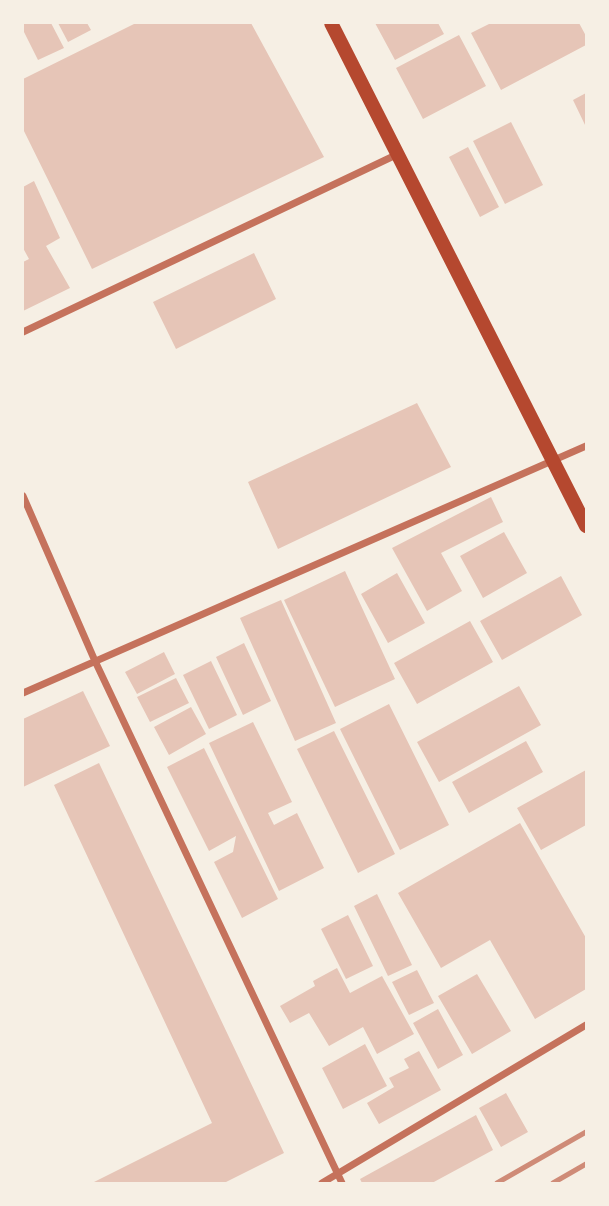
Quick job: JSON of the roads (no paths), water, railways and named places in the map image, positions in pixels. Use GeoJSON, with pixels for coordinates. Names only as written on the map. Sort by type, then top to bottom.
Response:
{"type":"FeatureCollection","features":[{"type":"Feature","properties":{"kind":"main road"},"geometry":{"type":"LineString","coordinates":[[331,23],[586,526]]}},
{"type":"Feature","properties":{"kind":"street"},"geometry":{"type":"LineString","coordinates":[[23,332],[398,154]]}},
{"type":"Feature","properties":{"kind":"street"},"geometry":{"type":"LineString","coordinates":[[23,693],[586,446]]}},
{"type":"Feature","properties":{"kind":"street"},"geometry":{"type":"LineString","coordinates":[[23,496],[95,661],[342,1183]]}},
{"type":"Feature","properties":{"kind":"street"},"geometry":{"type":"LineString","coordinates":[[322,1183],[586,1025]]}},
{"type":"Feature","properties":{"kind":"railway"},"geometry":{"type":"LineString","coordinates":[[497,1183],[586,1132]]}},
{"type":"Feature","properties":{"kind":"railway"},"geometry":{"type":"LineString","coordinates":[[553,1183],[586,1164]]}}]}
